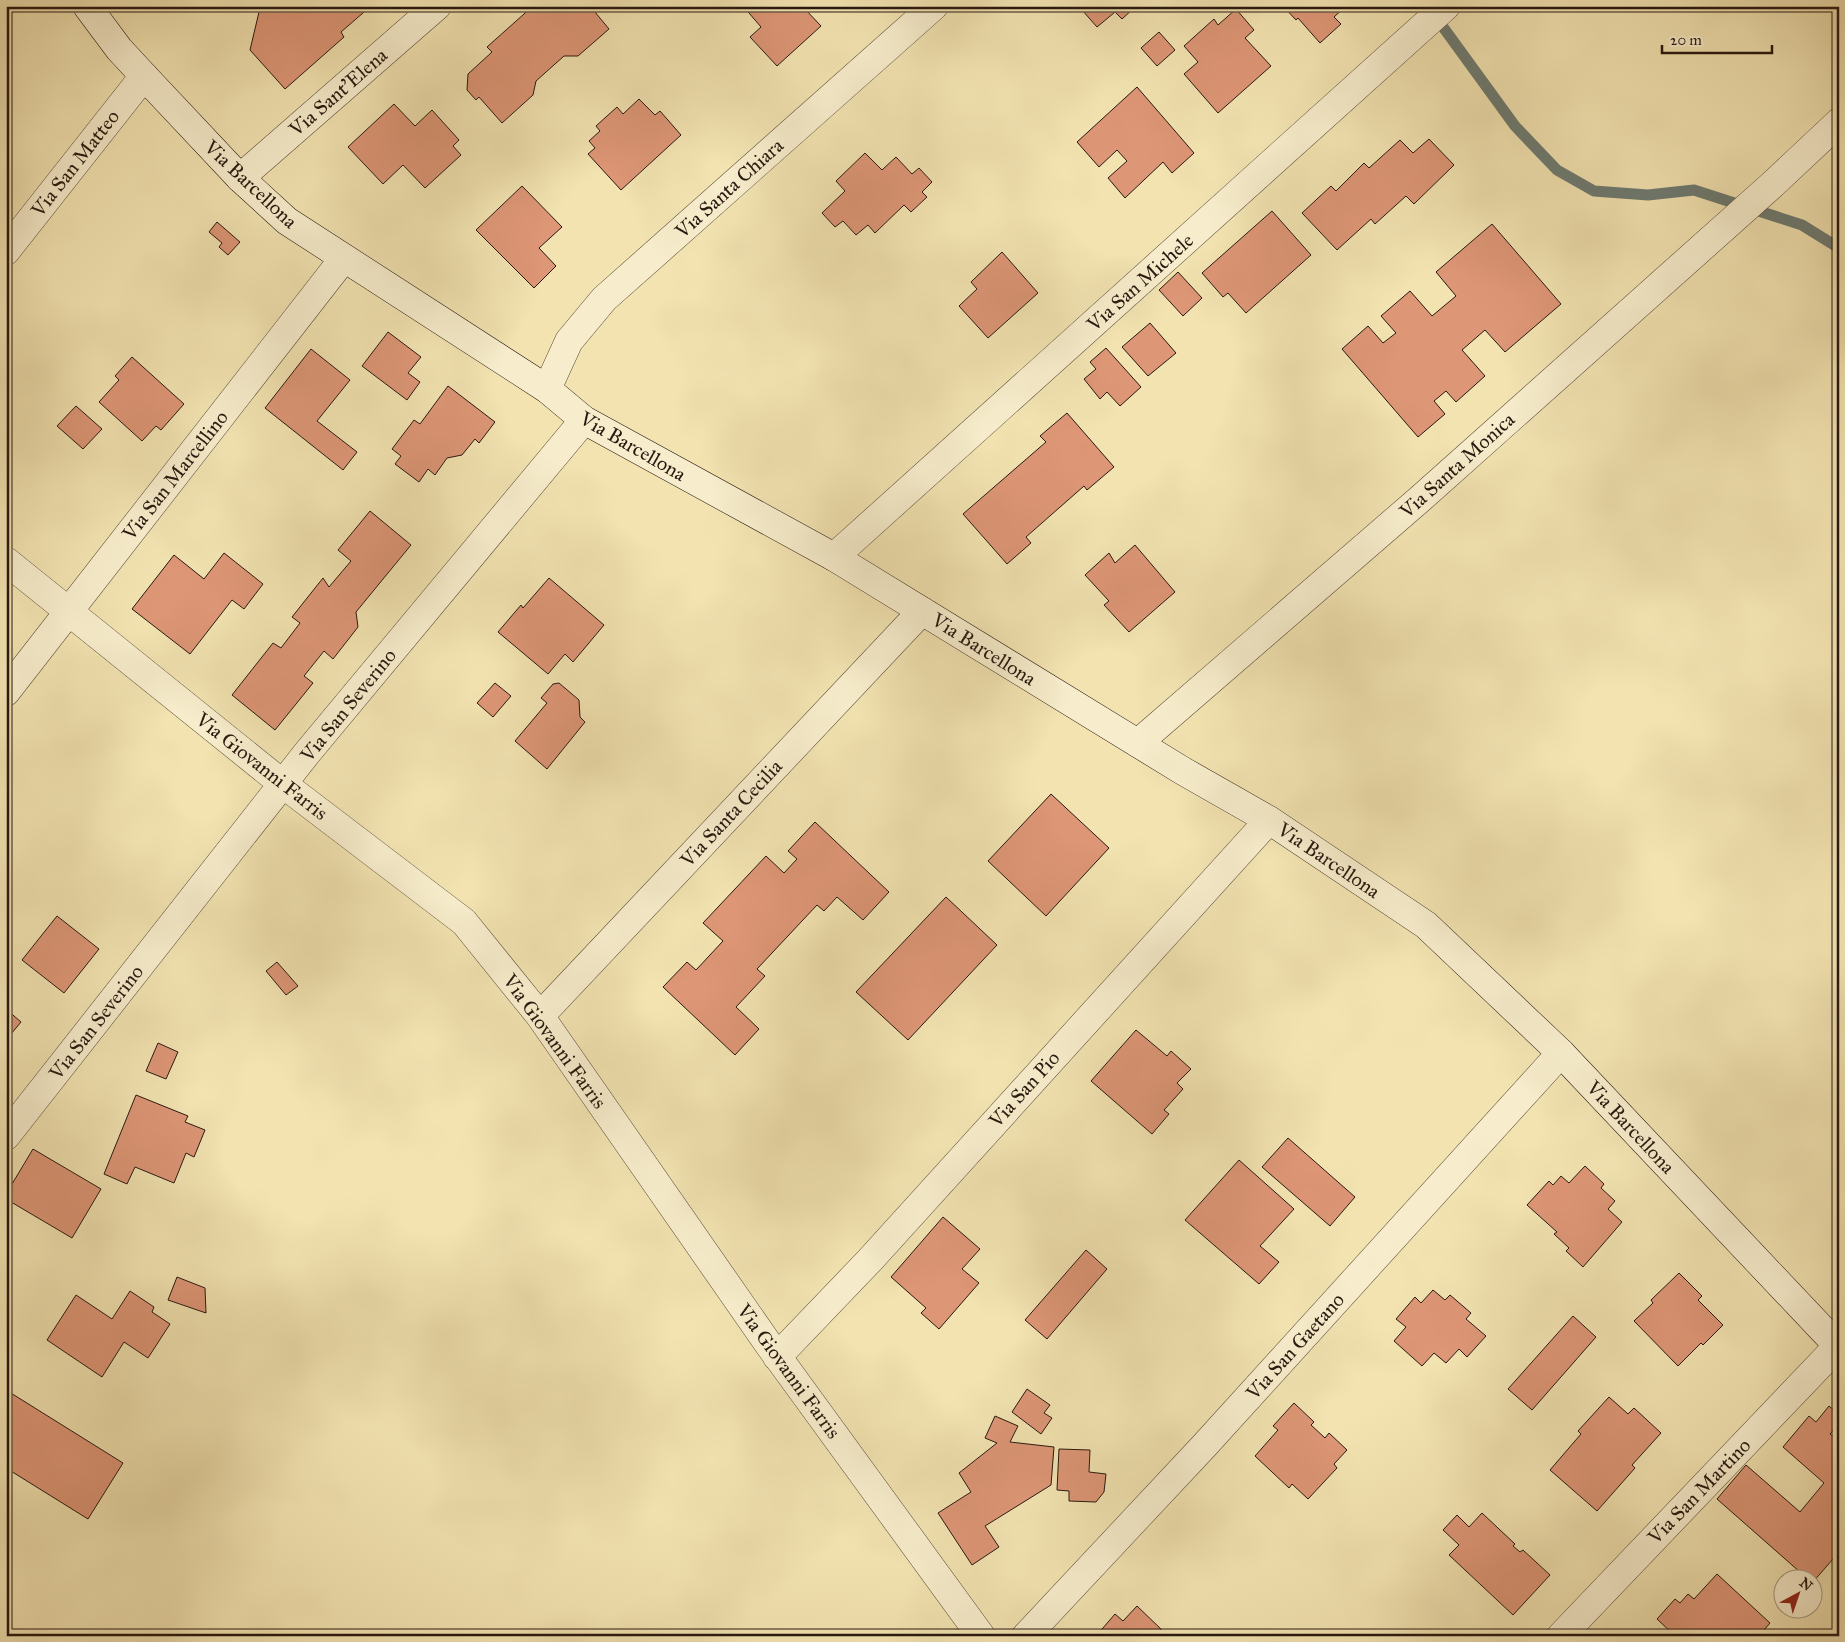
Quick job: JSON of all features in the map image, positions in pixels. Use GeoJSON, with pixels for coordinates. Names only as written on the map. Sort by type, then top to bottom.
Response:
{"type":"FeatureCollection","features":[{"type":"Feature","properties":{"kind":"street","name":"Via Barcellona"},"geometry":{"type":"LineString","coordinates":[[87,6],[119,49],[144,76],[240,178],[287,221],[547,389],[584,420],[834,557],[1138,744],[1269,820],[1426,925],[1561,1053],[1838,1346]]}},
{"type":"Feature","properties":{"kind":"street","name":"Via Sant'Elena"},"geometry":{"type":"LineString","coordinates":[[240,178],[437,6]]}},
{"type":"Feature","properties":{"kind":"street","name":"Via Santa Chiara"},"geometry":{"type":"LineString","coordinates":[[547,389],[569,341],[604,299],[934,6]]}},
{"type":"Feature","properties":{"kind":"street","name":"Via San Michele"},"geometry":{"type":"LineString","coordinates":[[834,557],[1446,6]]}},
{"type":"Feature","properties":{"kind":"street","name":"Via San Matteo"},"geometry":{"type":"LineString","coordinates":[[6,251],[144,76]]}},
{"type":"Feature","properties":{"kind":"street","name":"Via Santa Monica"},"geometry":{"type":"LineString","coordinates":[[1138,744],[1420,499],[1773,184],[1839,122]]}},
{"type":"Feature","properties":{"kind":"street","name":"Via San Marcellino"},"geometry":{"type":"LineString","coordinates":[[6,692],[344,258]]}},
{"type":"Feature","properties":{"kind":"street","name":"Via San Severino"},"geometry":{"type":"LineString","coordinates":[[6,1136],[314,745],[584,420]]}},
{"type":"Feature","properties":{"kind":"street","name":"Via Giovanni Farris"},"geometry":{"type":"LineString","coordinates":[[6,561],[283,784],[464,922],[540,1016],[778,1357],[982,1636]]}},
{"type":"Feature","properties":{"kind":"street","name":"Via Santa Cecilia"},"geometry":{"type":"LineString","coordinates":[[540,1016],[922,611]]}},
{"type":"Feature","properties":{"kind":"street","name":"Via San Pio"},"geometry":{"type":"LineString","coordinates":[[778,1357],[870,1260],[1269,820]]}},
{"type":"Feature","properties":{"kind":"street","name":"Via San Gaetano"},"geometry":{"type":"LineString","coordinates":[[1026,1636],[1204,1446],[1561,1053]]}},
{"type":"Feature","properties":{"kind":"street","name":"Via San Martino"},"geometry":{"type":"LineString","coordinates":[[1561,1636],[1838,1346]]}},
{"type":"Feature","properties":{"kind":"building"},"geometry":{"type":"Polygon","coordinates":[[[265,6],[371,6],[341,32],[344,37],[285,89],[250,50],[259,12],[265,6]]]}},
{"type":"Feature","properties":{"kind":"building"},"geometry":{"type":"Polygon","coordinates":[[[533,6],[537,6],[540,10],[544,6],[590,6],[609,29],[578,56],[564,56],[536,81],[533,95],[502,123],[479,97],[476,100],[467,90],[468,74],[492,52],[487,47],[533,6]]]}},
{"type":"Feature","properties":{"kind":"building"},"geometry":{"type":"Polygon","coordinates":[[[743,6],[805,6],[804,8],[821,26],[777,66],[750,37],[761,27],[743,6]]]}},
{"type":"Feature","properties":{"kind":"building"},"geometry":{"type":"Polygon","coordinates":[[[1086,6],[1133,6],[1134,8],[1122,19],[1115,12],[1097,27],[1082,10],[1086,6]]]}},
{"type":"Feature","properties":{"kind":"building"},"geometry":{"type":"Polygon","coordinates":[[[1283,6],[1346,6],[1334,17],[1341,24],[1320,43],[1298,18],[1296,20],[1283,6]]]}},
{"type":"Feature","properties":{"kind":"building"},"geometry":{"type":"Polygon","coordinates":[[[1236,9],[1254,30],[1245,38],[1271,66],[1218,113],[1184,74],[1198,62],[1184,46],[1214,19],[1218,25],[1236,9]]]}},
{"type":"Feature","properties":{"kind":"building"},"geometry":{"type":"Polygon","coordinates":[[[1159,32],[1175,50],[1157,66],[1141,48],[1159,32]]]}},
{"type":"Feature","properties":{"kind":"building"},"geometry":{"type":"Polygon","coordinates":[[[1137,87],[1194,153],[1172,173],[1163,162],[1125,198],[1108,178],[1127,161],[1117,150],[1099,167],[1077,142],[1137,87]]]}},
{"type":"Feature","properties":{"kind":"building"},"geometry":{"type":"Polygon","coordinates":[[[639,99],[655,115],[660,111],[681,135],[621,190],[588,154],[595,148],[589,141],[600,131],[596,126],[617,107],[623,114],[639,99]]]}},
{"type":"Feature","properties":{"kind":"building"},"geometry":{"type":"Polygon","coordinates":[[[394,104],[415,126],[432,110],[459,140],[453,146],[461,155],[425,188],[403,165],[383,184],[348,147],[394,104]]]}},
{"type":"Feature","properties":{"kind":"building"},"geometry":{"type":"Polygon","coordinates":[[[1429,139],[1454,165],[1414,204],[1406,196],[1375,224],[1371,219],[1337,250],[1302,213],[1331,186],[1336,191],[1364,163],[1369,168],[1400,140],[1413,153],[1429,139]]]}},
{"type":"Feature","properties":{"kind":"building"},"geometry":{"type":"Polygon","coordinates":[[[865,153],[882,170],[896,157],[912,174],[919,168],[932,182],[922,192],[927,197],[911,212],[904,205],[875,233],[868,225],[856,235],[843,221],[835,227],[822,213],[845,191],[836,181],[865,153]]]}},
{"type":"Feature","properties":{"kind":"building"},"geometry":{"type":"Polygon","coordinates":[[[522,186],[562,227],[539,248],[556,266],[534,288],[476,230],[522,186]]]}},
{"type":"Feature","properties":{"kind":"building"},"geometry":{"type":"Polygon","coordinates":[[[1272,211],[1311,255],[1246,313],[1228,293],[1223,297],[1202,273],[1272,211]]]}},
{"type":"Feature","properties":{"kind":"building"},"geometry":{"type":"Polygon","coordinates":[[[217,222],[240,242],[228,255],[219,247],[222,243],[209,232],[217,222]]]}},
{"type":"Feature","properties":{"kind":"building"},"geometry":{"type":"Polygon","coordinates":[[[1492,224],[1561,304],[1505,352],[1485,330],[1462,350],[1485,376],[1456,402],[1446,391],[1434,401],[1445,414],[1418,437],[1342,349],[1368,326],[1383,343],[1396,333],[1381,316],[1410,291],[1432,316],[1456,296],[1436,272],[1492,224]]]}},
{"type":"Feature","properties":{"kind":"building"},"geometry":{"type":"Polygon","coordinates":[[[1002,252],[1038,293],[988,338],[959,306],[977,289],[971,282],[1002,252]]]}},
{"type":"Feature","properties":{"kind":"building"},"geometry":{"type":"Polygon","coordinates":[[[1178,272],[1202,298],[1183,316],[1159,290],[1178,272]]]}},
{"type":"Feature","properties":{"kind":"building"},"geometry":{"type":"Polygon","coordinates":[[[1150,323],[1176,353],[1148,376],[1122,347],[1150,323]]]}},
{"type":"Feature","properties":{"kind":"building"},"geometry":{"type":"Polygon","coordinates":[[[388,332],[421,357],[408,373],[420,382],[407,400],[362,366],[388,332]]]}},
{"type":"Feature","properties":{"kind":"building"},"geometry":{"type":"Polygon","coordinates":[[[1106,348],[1141,387],[1120,406],[1107,392],[1100,399],[1084,379],[1096,369],[1090,362],[1106,348]]]}},
{"type":"Feature","properties":{"kind":"building"},"geometry":{"type":"Polygon","coordinates":[[[311,349],[350,380],[317,421],[357,452],[343,470],[265,408],[311,349]]]}},
{"type":"Feature","properties":{"kind":"building"},"geometry":{"type":"Polygon","coordinates":[[[132,357],[184,404],[161,430],[156,426],[142,441],[99,402],[119,380],[115,376],[132,357]]]}},
{"type":"Feature","properties":{"kind":"building"},"geometry":{"type":"Polygon","coordinates":[[[448,386],[495,422],[479,443],[475,439],[462,455],[447,458],[435,475],[428,469],[419,482],[395,464],[401,456],[392,449],[414,420],[420,424],[448,386]]]}},
{"type":"Feature","properties":{"kind":"building"},"geometry":{"type":"Polygon","coordinates":[[[76,406],[102,429],[83,449],[57,426],[76,406]]]}},
{"type":"Feature","properties":{"kind":"building"},"geometry":{"type":"Polygon","coordinates":[[[1067,413],[1114,467],[1087,490],[1084,486],[1026,537],[1031,543],[1007,564],[963,514],[1046,442],[1040,436],[1067,413]]]}},
{"type":"Feature","properties":{"kind":"building"},"geometry":{"type":"Polygon","coordinates":[[[370,511],[411,545],[356,612],[358,627],[333,659],[324,651],[304,676],[313,683],[275,730],[232,695],[273,643],[281,648],[300,623],[292,617],[323,578],[329,587],[351,561],[338,550],[370,511]]]}},
{"type":"Feature","properties":{"kind":"building"},"geometry":{"type":"Polygon","coordinates":[[[1135,545],[1175,592],[1129,632],[1104,605],[1109,601],[1085,575],[1109,553],[1115,563],[1135,545]]]}},
{"type":"Feature","properties":{"kind":"building"},"geometry":{"type":"Polygon","coordinates":[[[224,553],[263,584],[244,609],[232,600],[190,654],[132,609],[174,555],[204,579],[224,553]]]}},
{"type":"Feature","properties":{"kind":"building"},"geometry":{"type":"Polygon","coordinates":[[[549,578],[604,625],[573,662],[565,654],[548,674],[498,632],[521,605],[523,608],[549,578]]]}},
{"type":"Feature","properties":{"kind":"building"},"geometry":{"type":"Polygon","coordinates":[[[495,683],[511,696],[493,717],[477,703],[495,683]]]}},
{"type":"Feature","properties":{"kind":"building"},"geometry":{"type":"Polygon","coordinates":[[[559,683],[579,700],[580,717],[585,722],[547,769],[515,741],[547,703],[541,698],[553,684],[559,683]]]}},
{"type":"Feature","properties":{"kind":"building"},"geometry":{"type":"Polygon","coordinates":[[[1051,794],[1109,848],[1046,916],[988,861],[1051,794]]]}},
{"type":"Feature","properties":{"kind":"building"},"geometry":{"type":"Polygon","coordinates":[[[815,822],[889,892],[863,920],[837,897],[824,911],[817,905],[757,969],[765,976],[736,1007],[759,1029],[735,1055],[663,987],[687,962],[696,970],[723,941],[703,923],[766,856],[784,873],[797,859],[788,851],[815,822]]]}},
{"type":"Feature","properties":{"kind":"building"},"geometry":{"type":"Polygon","coordinates":[[[946,897],[997,945],[908,1040],[856,992],[946,897]]]}},
{"type":"Feature","properties":{"kind":"building"},"geometry":{"type":"Polygon","coordinates":[[[57,916],[99,949],[64,993],[22,960],[57,916]]]}},
{"type":"Feature","properties":{"kind":"building"},"geometry":{"type":"Polygon","coordinates":[[[277,962],[298,986],[286,995],[266,971],[277,962]]]}},
{"type":"Feature","properties":{"kind":"building"},"geometry":{"type":"Polygon","coordinates":[[[6,1009],[21,1022],[6,1040],[6,1009]]]}},
{"type":"Feature","properties":{"kind":"building"},"geometry":{"type":"Polygon","coordinates":[[[1136,1030],[1167,1056],[1171,1051],[1191,1069],[1177,1083],[1183,1089],[1164,1110],[1169,1114],[1152,1134],[1091,1081],[1136,1030]]]}},
{"type":"Feature","properties":{"kind":"building"},"geometry":{"type":"Polygon","coordinates":[[[158,1043],[178,1052],[166,1079],[146,1071],[158,1043]]]}},
{"type":"Feature","properties":{"kind":"building"},"geometry":{"type":"Polygon","coordinates":[[[136,1095],[188,1116],[185,1122],[205,1130],[194,1157],[186,1153],[174,1183],[135,1167],[127,1184],[104,1174],[136,1095]]]}},
{"type":"Feature","properties":{"kind":"building"},"geometry":{"type":"Polygon","coordinates":[[[1288,1138],[1355,1197],[1330,1226],[1262,1167],[1288,1138]]]}},
{"type":"Feature","properties":{"kind":"building"},"geometry":{"type":"Polygon","coordinates":[[[33,1149],[101,1189],[72,1238],[6,1199],[6,1194],[33,1149]]]}},
{"type":"Feature","properties":{"kind":"building"},"geometry":{"type":"Polygon","coordinates":[[[1239,1160],[1294,1209],[1260,1246],[1279,1262],[1259,1284],[1185,1220],[1239,1160]]]}},
{"type":"Feature","properties":{"kind":"building"},"geometry":{"type":"Polygon","coordinates":[[[1585,1166],[1604,1184],[1601,1188],[1615,1201],[1608,1209],[1622,1222],[1583,1267],[1566,1251],[1569,1248],[1554,1234],[1557,1232],[1527,1205],[1549,1181],[1553,1185],[1561,1176],[1569,1183],[1585,1166]]]}},
{"type":"Feature","properties":{"kind":"building"},"geometry":{"type":"Polygon","coordinates":[[[943,1217],[980,1249],[962,1269],[979,1283],[939,1329],[921,1313],[926,1308],[891,1277],[943,1217]]]}},
{"type":"Feature","properties":{"kind":"building"},"geometry":{"type":"Polygon","coordinates":[[[1086,1250],[1107,1269],[1047,1339],[1025,1320],[1086,1250]]]}},
{"type":"Feature","properties":{"kind":"building"},"geometry":{"type":"Polygon","coordinates":[[[1679,1273],[1702,1296],[1698,1300],[1723,1325],[1703,1345],[1701,1343],[1678,1366],[1634,1321],[1653,1303],[1651,1300],[1679,1273]]]}},
{"type":"Feature","properties":{"kind":"building"},"geometry":{"type":"Polygon","coordinates":[[[177,1277],[205,1288],[206,1313],[168,1300],[177,1277]]]}},
{"type":"Feature","properties":{"kind":"building"},"geometry":{"type":"Polygon","coordinates":[[[1433,1290],[1445,1300],[1450,1295],[1471,1313],[1466,1319],[1486,1336],[1467,1357],[1459,1349],[1446,1363],[1434,1353],[1422,1366],[1394,1341],[1406,1327],[1396,1319],[1415,1297],[1421,1303],[1433,1290]]]}},
{"type":"Feature","properties":{"kind":"building"},"geometry":{"type":"Polygon","coordinates":[[[130,1291],[154,1307],[152,1312],[170,1324],[148,1358],[124,1342],[102,1377],[47,1340],[76,1295],[112,1319],[130,1291]]]}},
{"type":"Feature","properties":{"kind":"building"},"geometry":{"type":"Polygon","coordinates":[[[1573,1316],[1596,1337],[1532,1410],[1508,1389],[1573,1316]]]}},
{"type":"Feature","properties":{"kind":"building"},"geometry":{"type":"Polygon","coordinates":[[[1027,1389],[1050,1405],[1044,1413],[1052,1418],[1041,1434],[1012,1412],[1027,1389]]]}},
{"type":"Feature","properties":{"kind":"building"},"geometry":{"type":"Polygon","coordinates":[[[6,1390],[123,1463],[88,1519],[6,1468],[6,1390]]]}},
{"type":"Feature","properties":{"kind":"building"},"geometry":{"type":"Polygon","coordinates":[[[1609,1397],[1628,1414],[1634,1408],[1661,1433],[1632,1465],[1635,1468],[1597,1511],[1550,1470],[1581,1434],[1578,1431],[1609,1397]]]}},
{"type":"Feature","properties":{"kind":"building"},"geometry":{"type":"Polygon","coordinates":[[[1294,1403],[1314,1422],[1311,1425],[1325,1438],[1329,1433],[1347,1450],[1334,1464],[1337,1468],[1308,1499],[1292,1484],[1289,1488],[1255,1456],[1278,1430],[1273,1426],[1294,1403]]]}},
{"type":"Feature","properties":{"kind":"building"},"geometry":{"type":"Polygon","coordinates":[[[1829,1406],[1839,1414],[1839,1424],[1830,1434],[1839,1441],[1839,1552],[1822,1572],[1822,1570],[1798,1570],[1717,1499],[1746,1465],[1800,1512],[1824,1483],[1783,1447],[1809,1416],[1816,1422],[1829,1406]]]}},
{"type":"Feature","properties":{"kind":"building"},"geometry":{"type":"Polygon","coordinates":[[[995,1416],[1018,1426],[1010,1442],[1054,1447],[1051,1485],[985,1526],[999,1547],[972,1565],[938,1513],[971,1492],[959,1473],[997,1443],[985,1438],[995,1416]]]}},
{"type":"Feature","properties":{"kind":"building"},"geometry":{"type":"Polygon","coordinates":[[[1059,1449],[1090,1450],[1089,1472],[1106,1474],[1104,1492],[1096,1502],[1069,1501],[1069,1491],[1057,1490],[1059,1449]]]}},
{"type":"Feature","properties":{"kind":"building"},"geometry":{"type":"Polygon","coordinates":[[[1482,1513],[1515,1544],[1513,1546],[1520,1552],[1523,1550],[1550,1575],[1513,1615],[1449,1555],[1459,1545],[1443,1530],[1457,1515],[1469,1527],[1482,1513]]]}},
{"type":"Feature","properties":{"kind":"building"},"geometry":{"type":"Polygon","coordinates":[[[1717,1574],[1770,1623],[1759,1636],[1675,1636],[1657,1619],[1675,1599],[1680,1603],[1688,1594],[1694,1599],[1717,1574]]]}},
{"type":"Feature","properties":{"kind":"building"},"geometry":{"type":"Polygon","coordinates":[[[1137,1606],[1163,1631],[1158,1636],[1096,1636],[1115,1614],[1123,1621],[1137,1606]]]}},
{"type":"Feature","properties":{"kind":"waterway"},"geometry":{"type":"LineString","coordinates":[[1435,16],[1515,126],[1557,170],[1594,191],[1648,195],[1694,190],[1802,225],[1839,248]]}}]}
